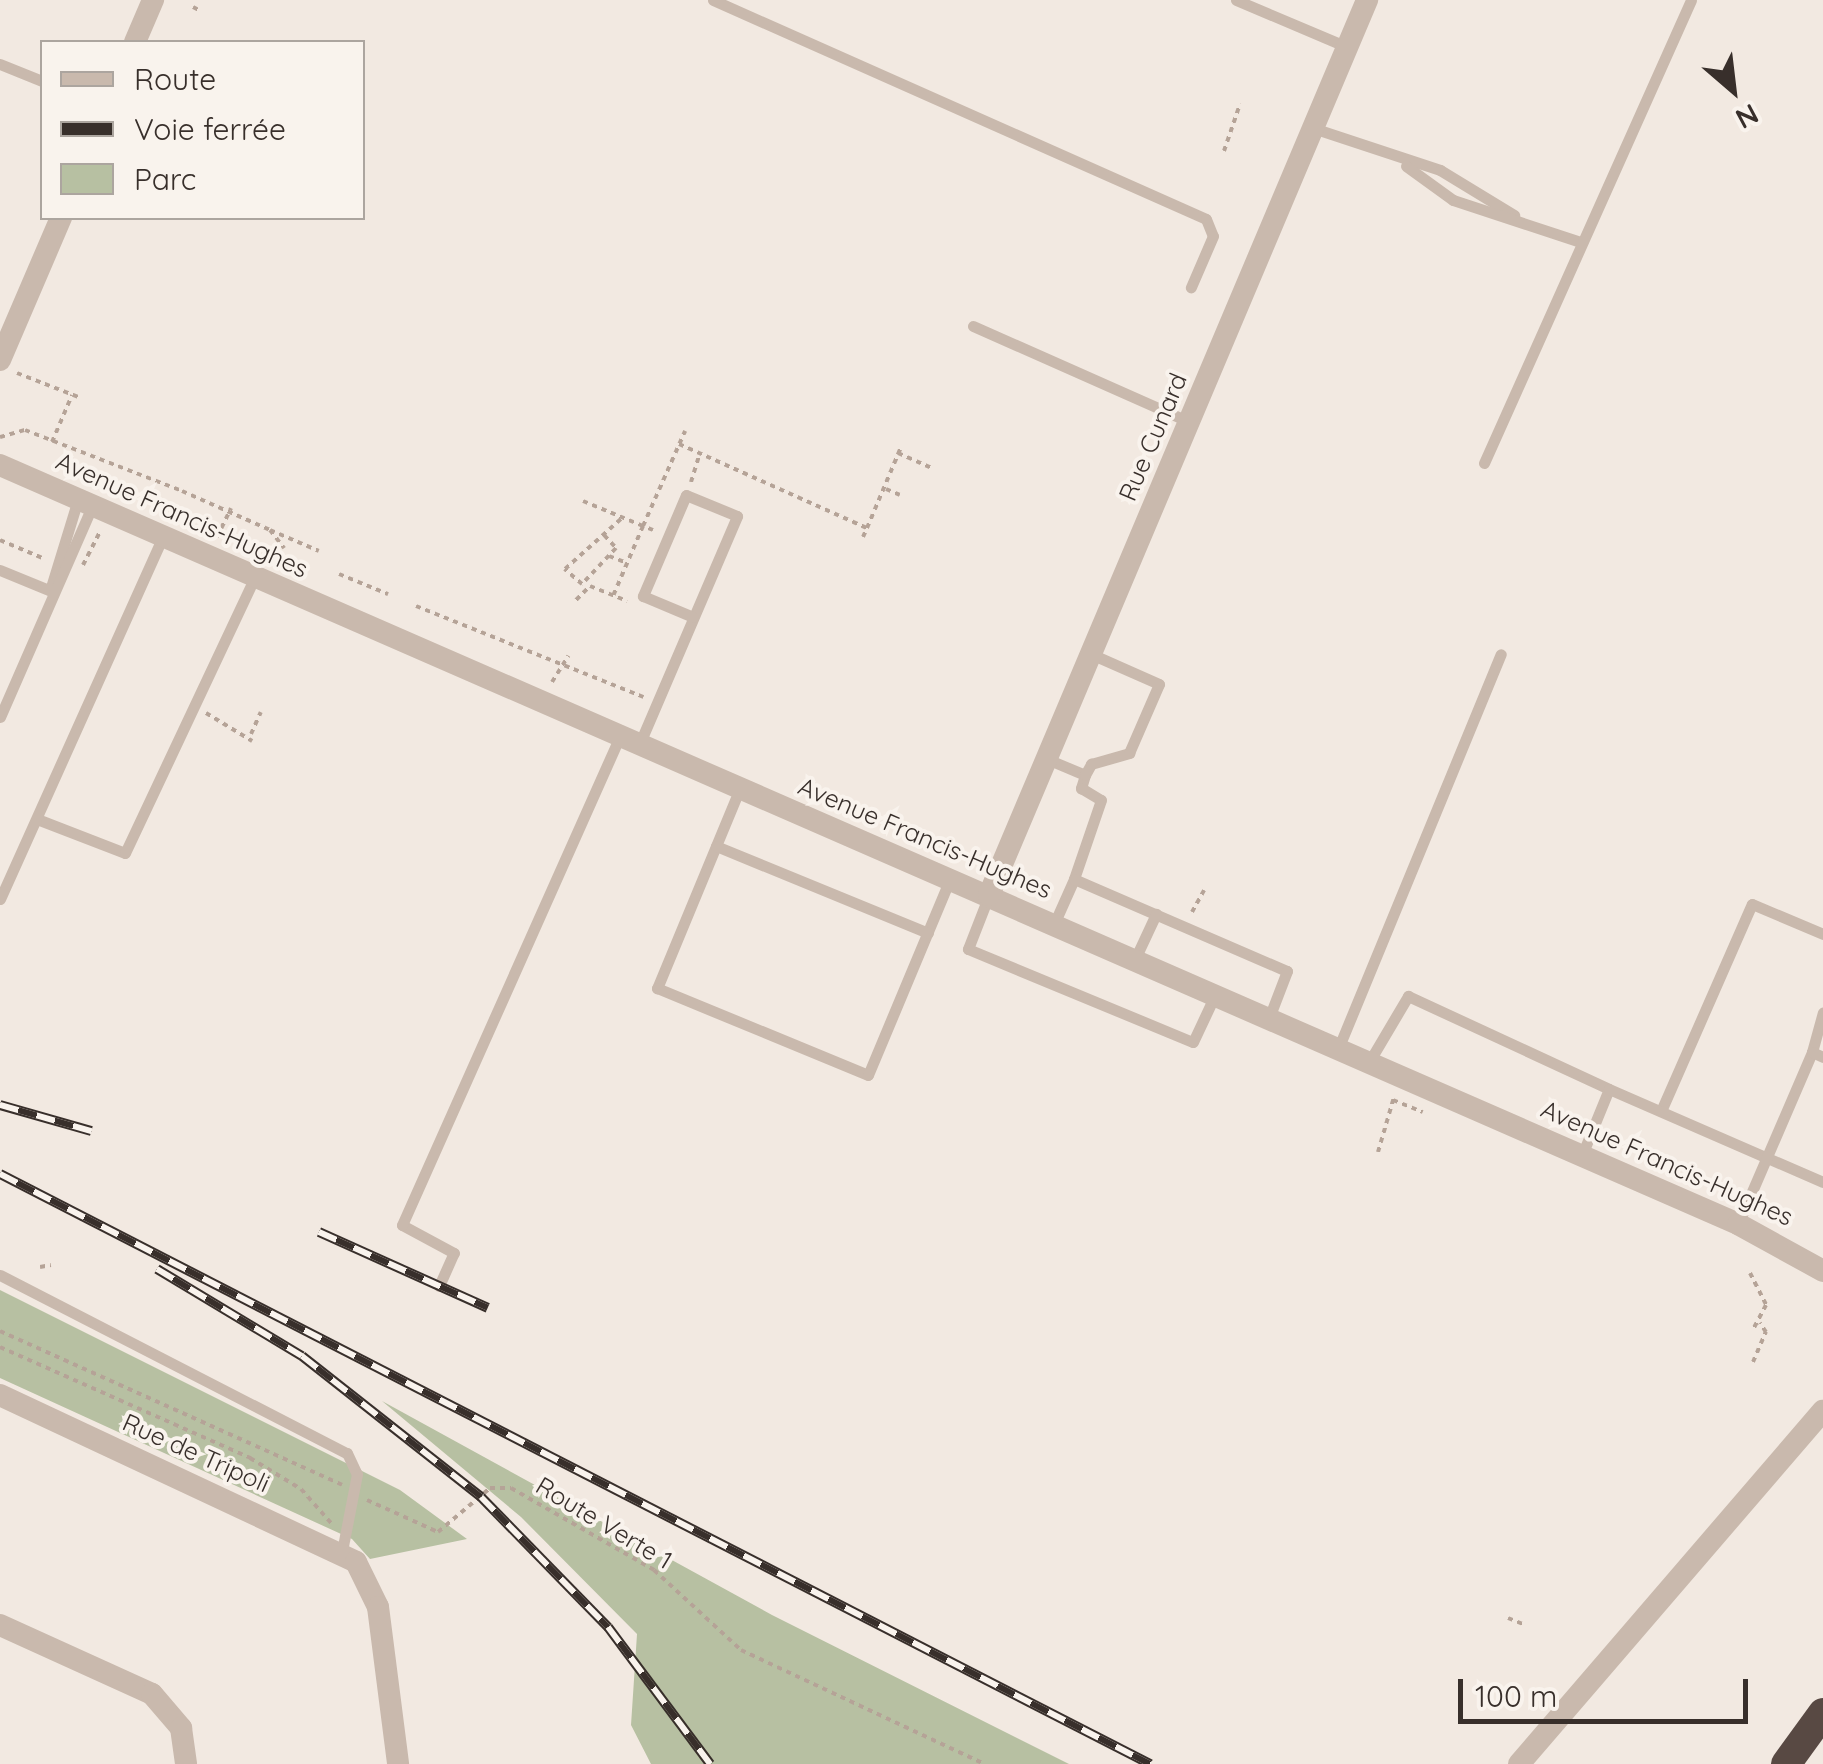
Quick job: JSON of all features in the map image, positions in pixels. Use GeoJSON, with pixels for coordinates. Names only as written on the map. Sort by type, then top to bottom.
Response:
{"type":"FeatureCollection","features":[{"type":"Feature","properties":{"kind":"highway"},"geometry":{"type":"LineString","coordinates":[[1786,1764],[1822,1715]]}},
{"type":"Feature","properties":{"kind":"street"},"geometry":{"type":"LineString","coordinates":[[136,40],[153,0]]}},
{"type":"Feature","properties":{"kind":"street","name":"Rue Cunard"},"geometry":{"type":"LineString","coordinates":[[989,895],[1367,0]]}},
{"type":"Feature","properties":{"kind":"street"},"geometry":{"type":"LineString","coordinates":[[8,367],[59,220]]}},
{"type":"Feature","properties":{"kind":"street","name":"Avenue Francis-Hughes"},"geometry":{"type":"LineString","coordinates":[[0,465],[1582,1155],[1738,1224],[1823,1271]]}},
{"type":"Feature","properties":{"kind":"street","name":"Rue de Tripoli"},"geometry":{"type":"LineString","coordinates":[[0,1395],[336,1547],[362,1572],[380,1617],[398,1764]]}},
{"type":"Feature","properties":{"kind":"street"},"geometry":{"type":"LineString","coordinates":[[1520,1764],[1823,1411]]}},
{"type":"Feature","properties":{"kind":"street"},"geometry":{"type":"LineString","coordinates":[[0,1625],[171,1708],[186,1764]]}},
{"type":"Feature","properties":{"kind":"lane"},"geometry":{"type":"LineString","coordinates":[[713,0],[1206,219],[1213,236],[1191,287]]}},
{"type":"Feature","properties":{"kind":"lane"},"geometry":{"type":"LineString","coordinates":[[1236,0],[1347,47]]}},
{"type":"Feature","properties":{"kind":"lane"},"geometry":{"type":"LineString","coordinates":[[1484,463],[1690,0]]}},
{"type":"Feature","properties":{"kind":"lane"},"geometry":{"type":"LineString","coordinates":[[0,64],[40,80]]}},
{"type":"Feature","properties":{"kind":"lane"},"geometry":{"type":"LineString","coordinates":[[1312,128],[1406,166],[1464,180],[1514,215]]}},
{"type":"Feature","properties":{"kind":"lane"},"geometry":{"type":"LineString","coordinates":[[1406,166],[1453,200],[1514,215],[1581,242]]}},
{"type":"Feature","properties":{"kind":"lane"},"geometry":{"type":"LineString","coordinates":[[973,326],[1190,422]]}},
{"type":"Feature","properties":{"kind":"lane"},"geometry":{"type":"LineString","coordinates":[[439,1286],[454,1253],[402,1224],[630,740],[694,617],[737,516],[686,496],[643,596],[694,617]]}},
{"type":"Feature","properties":{"kind":"lane"},"geometry":{"type":"LineString","coordinates":[[0,717],[51,592],[53,560],[85,502]]}},
{"type":"Feature","properties":{"kind":"lane"},"geometry":{"type":"LineString","coordinates":[[0,899],[164,536]]}},
{"type":"Feature","properties":{"kind":"lane"},"geometry":{"type":"LineString","coordinates":[[0,570],[51,592]]}},
{"type":"Feature","properties":{"kind":"lane"},"geometry":{"type":"LineString","coordinates":[[36,819],[126,853],[255,577]]}},
{"type":"Feature","properties":{"kind":"lane"},"geometry":{"type":"LineString","coordinates":[[1054,924],[1074,879],[1100,800],[1081,788],[1085,775],[1091,764],[1129,753],[1160,684],[1091,654]]}},
{"type":"Feature","properties":{"kind":"lane"},"geometry":{"type":"LineString","coordinates":[[1338,1049],[1501,654]]}},
{"type":"Feature","properties":{"kind":"lane"},"geometry":{"type":"LineString","coordinates":[[1047,759],[1085,775]]}},
{"type":"Feature","properties":{"kind":"lane"},"geometry":{"type":"LineString","coordinates":[[740,788],[657,988],[868,1075],[950,879]]}},
{"type":"Feature","properties":{"kind":"lane"},"geometry":{"type":"LineString","coordinates":[[716,846],[928,933]]}},
{"type":"Feature","properties":{"kind":"lane"},"geometry":{"type":"LineString","coordinates":[[1074,879],[1287,971],[1269,1018]]}},
{"type":"Feature","properties":{"kind":"lane"},"geometry":{"type":"LineString","coordinates":[[989,895],[968,949],[1194,1042],[1215,995]]}},
{"type":"Feature","properties":{"kind":"lane"},"geometry":{"type":"LineString","coordinates":[[1661,1111],[1752,904],[1823,934]]}},
{"type":"Feature","properties":{"kind":"lane"},"geometry":{"type":"LineString","coordinates":[[1135,960],[1156,914]]}},
{"type":"Feature","properties":{"kind":"lane"},"geometry":{"type":"LineString","coordinates":[[1370,1062],[1408,996],[1823,1182]]}},
{"type":"Feature","properties":{"kind":"lane"},"geometry":{"type":"LineString","coordinates":[[1738,1224],[1817,1055],[1823,1012]]}},
{"type":"Feature","properties":{"kind":"lane"},"geometry":{"type":"LineString","coordinates":[[1582,1155],[1609,1088]]}},
{"type":"Feature","properties":{"kind":"lane"},"geometry":{"type":"LineString","coordinates":[[0,1274],[347,1453],[358,1474],[336,1547]]}},
{"type":"Feature","properties":{"kind":"path"},"geometry":{"type":"LineString","coordinates":[[193,7],[200,10]]}},
{"type":"Feature","properties":{"kind":"path"},"geometry":{"type":"LineString","coordinates":[[1224,151],[1240,104]]}},
{"type":"Feature","properties":{"kind":"path"},"geometry":{"type":"LineString","coordinates":[[8,367],[81,398]]}},
{"type":"Feature","properties":{"kind":"path"},"geometry":{"type":"LineString","coordinates":[[52,442],[72,394]]}},
{"type":"Feature","properties":{"kind":"path"},"geometry":{"type":"LineString","coordinates":[[0,437],[25,430],[165,490],[230,510],[319,551]]}},
{"type":"Feature","properties":{"kind":"path"},"geometry":{"type":"LineString","coordinates":[[613,596],[685,431]]}},
{"type":"Feature","properties":{"kind":"path"},"geometry":{"type":"LineString","coordinates":[[679,444],[867,528]]}},
{"type":"Feature","properties":{"kind":"path"},"geometry":{"type":"LineString","coordinates":[[862,537],[901,446]]}},
{"type":"Feature","properties":{"kind":"path"},"geometry":{"type":"LineString","coordinates":[[691,486],[700,453]]}},
{"type":"Feature","properties":{"kind":"path"},"geometry":{"type":"LineString","coordinates":[[898,453],[934,469]]}},
{"type":"Feature","properties":{"kind":"path"},"geometry":{"type":"LineString","coordinates":[[165,490],[170,482]]}},
{"type":"Feature","properties":{"kind":"path"},"geometry":{"type":"LineString","coordinates":[[884,488],[900,495]]}},
{"type":"Feature","properties":{"kind":"path"},"geometry":{"type":"LineString","coordinates":[[800,510],[804,500]]}},
{"type":"Feature","properties":{"kind":"path"},"geometry":{"type":"LineString","coordinates":[[584,502],[643,526]]}},
{"type":"Feature","properties":{"kind":"path"},"geometry":{"type":"LineString","coordinates":[[215,542],[230,510]]}},
{"type":"Feature","properties":{"kind":"path"},"geometry":{"type":"LineString","coordinates":[[622,518],[565,569],[587,584],[638,606]]}},
{"type":"Feature","properties":{"kind":"path"},"geometry":{"type":"LineString","coordinates":[[270,530],[284,548]]}},
{"type":"Feature","properties":{"kind":"path"},"geometry":{"type":"LineString","coordinates":[[576,600],[616,548],[604,535]]}},
{"type":"Feature","properties":{"kind":"path"},"geometry":{"type":"LineString","coordinates":[[0,540],[45,559]]}},
{"type":"Feature","properties":{"kind":"path"},"geometry":{"type":"LineString","coordinates":[[19,548],[22,542]]}},
{"type":"Feature","properties":{"kind":"path"},"geometry":{"type":"LineString","coordinates":[[609,556],[627,563]]}},
{"type":"Feature","properties":{"kind":"path"},"geometry":{"type":"LineString","coordinates":[[339,574],[388,594]]}},
{"type":"Feature","properties":{"kind":"path"},"geometry":{"type":"LineString","coordinates":[[416,606],[626,696],[644,698],[650,684]]}},
{"type":"Feature","properties":{"kind":"path"},"geometry":{"type":"LineString","coordinates":[[549,687],[568,656]]}},
{"type":"Feature","properties":{"kind":"path"},"geometry":{"type":"LineString","coordinates":[[204,712],[251,734]]}},
{"type":"Feature","properties":{"kind":"path"},"geometry":{"type":"LineString","coordinates":[[252,741],[251,734],[262,712]]}},
{"type":"Feature","properties":{"kind":"path"},"geometry":{"type":"LineString","coordinates":[[1190,917],[1204,890]]}},
{"type":"Feature","properties":{"kind":"path"},"geometry":{"type":"LineString","coordinates":[[1378,1152],[1396,1092]]}},
{"type":"Feature","properties":{"kind":"path"},"geometry":{"type":"LineString","coordinates":[[1392,1100],[1423,1112]]}},
{"type":"Feature","properties":{"kind":"path"},"geometry":{"type":"LineString","coordinates":[[40,1267],[52,1265]]}},
{"type":"Feature","properties":{"kind":"path"},"geometry":{"type":"LineString","coordinates":[[1750,1274],[1766,1304],[1760,1323],[1754,1328]]}},
{"type":"Feature","properties":{"kind":"path"},"geometry":{"type":"LineString","coordinates":[[1753,1362],[1766,1332],[1760,1323]]}},
{"type":"Feature","properties":{"kind":"path"},"geometry":{"type":"LineString","coordinates":[[0,1330],[347,1488]]}},
{"type":"Feature","properties":{"kind":"path"},"geometry":{"type":"LineString","coordinates":[[0,1347],[268,1468],[323,1509],[336,1547]]}},
{"type":"Feature","properties":{"kind":"path","name":"Route Verte 1"},"geometry":{"type":"LineString","coordinates":[[361,1497],[438,1532],[490,1488],[510,1488],[654,1570],[741,1650],[984,1764]]}},
{"type":"Feature","properties":{"kind":"path"},"geometry":{"type":"LineString","coordinates":[[1508,1618],[1523,1624]]}},
{"type":"Feature","properties":{"kind":"green space"},"geometry":{"type":"Polygon","coordinates":[[[0,1290],[400,1490],[467,1539],[370,1559],[352,1539],[0,1378],[0,1290]]]}},
{"type":"Feature","properties":{"kind":"green space"},"geometry":{"type":"Polygon","coordinates":[[[382,1401],[772,1615],[1069,1764],[651,1764],[631,1725],[637,1634],[521,1517],[382,1401]]]}},
{"type":"Feature","properties":{"kind":"railway"},"geometry":{"type":"LineString","coordinates":[[0,1105],[91,1131]]}},
{"type":"Feature","properties":{"kind":"railway"},"geometry":{"type":"LineString","coordinates":[[0,1174],[1150,1764]]}},
{"type":"Feature","properties":{"kind":"railway"},"geometry":{"type":"LineString","coordinates":[[319,1232],[488,1308]]}},
{"type":"Feature","properties":{"kind":"railway"},"geometry":{"type":"LineString","coordinates":[[157,1269],[302,1356],[481,1497],[608,1627],[710,1764]]}}]}
